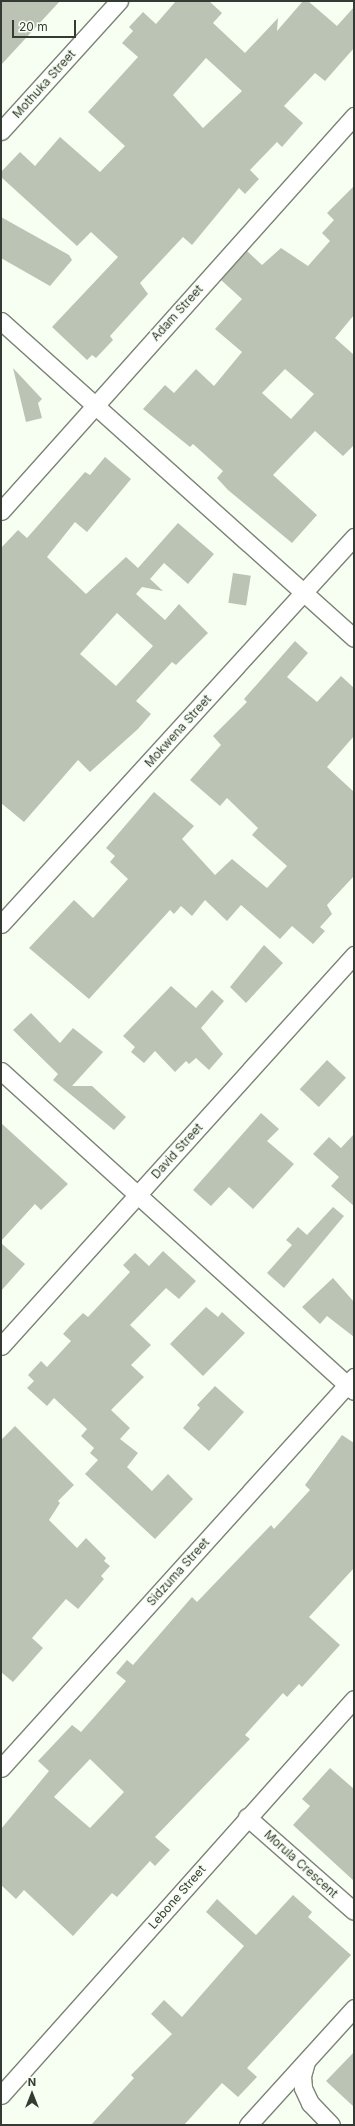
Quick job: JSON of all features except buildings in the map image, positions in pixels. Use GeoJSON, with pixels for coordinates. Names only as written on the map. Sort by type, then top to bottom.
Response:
{"type":"FeatureCollection","features":[{"type":"Feature","properties":{"kind":"street","name":"Mothuka Street"},"geometry":{"type":"LineString","coordinates":[[1,132],[119,1]]}},
{"type":"Feature","properties":{"kind":"street","name":"Adam Street"},"geometry":{"type":"LineString","coordinates":[[1,511],[354,116]]}},
{"type":"Feature","properties":{"kind":"street"},"geometry":{"type":"LineString","coordinates":[[1,321],[96,404],[354,638]]}},
{"type":"Feature","properties":{"kind":"street","name":"Mokwena Street"},"geometry":{"type":"LineString","coordinates":[[1,924],[354,537]]}},
{"type":"Feature","properties":{"kind":"street","name":"David Street"},"geometry":{"type":"LineString","coordinates":[[1,1346],[354,956]]}},
{"type":"Feature","properties":{"kind":"street"},"geometry":{"type":"LineString","coordinates":[[1,1071],[137,1195],[352,1384]]}},
{"type":"Feature","properties":{"kind":"street","name":"Sidzuma Street"},"geometry":{"type":"LineString","coordinates":[[1,1768],[352,1384]]}},
{"type":"Feature","properties":{"kind":"street","name":"Lebone Street"},"geometry":{"type":"LineString","coordinates":[[1,2095],[247,1817],[354,1699]]}},
{"type":"Feature","properties":{"kind":"street","name":"Morula Crescent"},"geometry":{"type":"LineString","coordinates":[[247,1817],[354,1911]]}},
{"type":"Feature","properties":{"kind":"street"},"geometry":{"type":"LineString","coordinates":[[248,2125],[354,2008]]}},
{"type":"Feature","properties":{"kind":"street"},"geometry":{"type":"LineString","coordinates":[[306,2062],[302,2076],[303,2088],[310,2103],[331,2125]]}}]}
